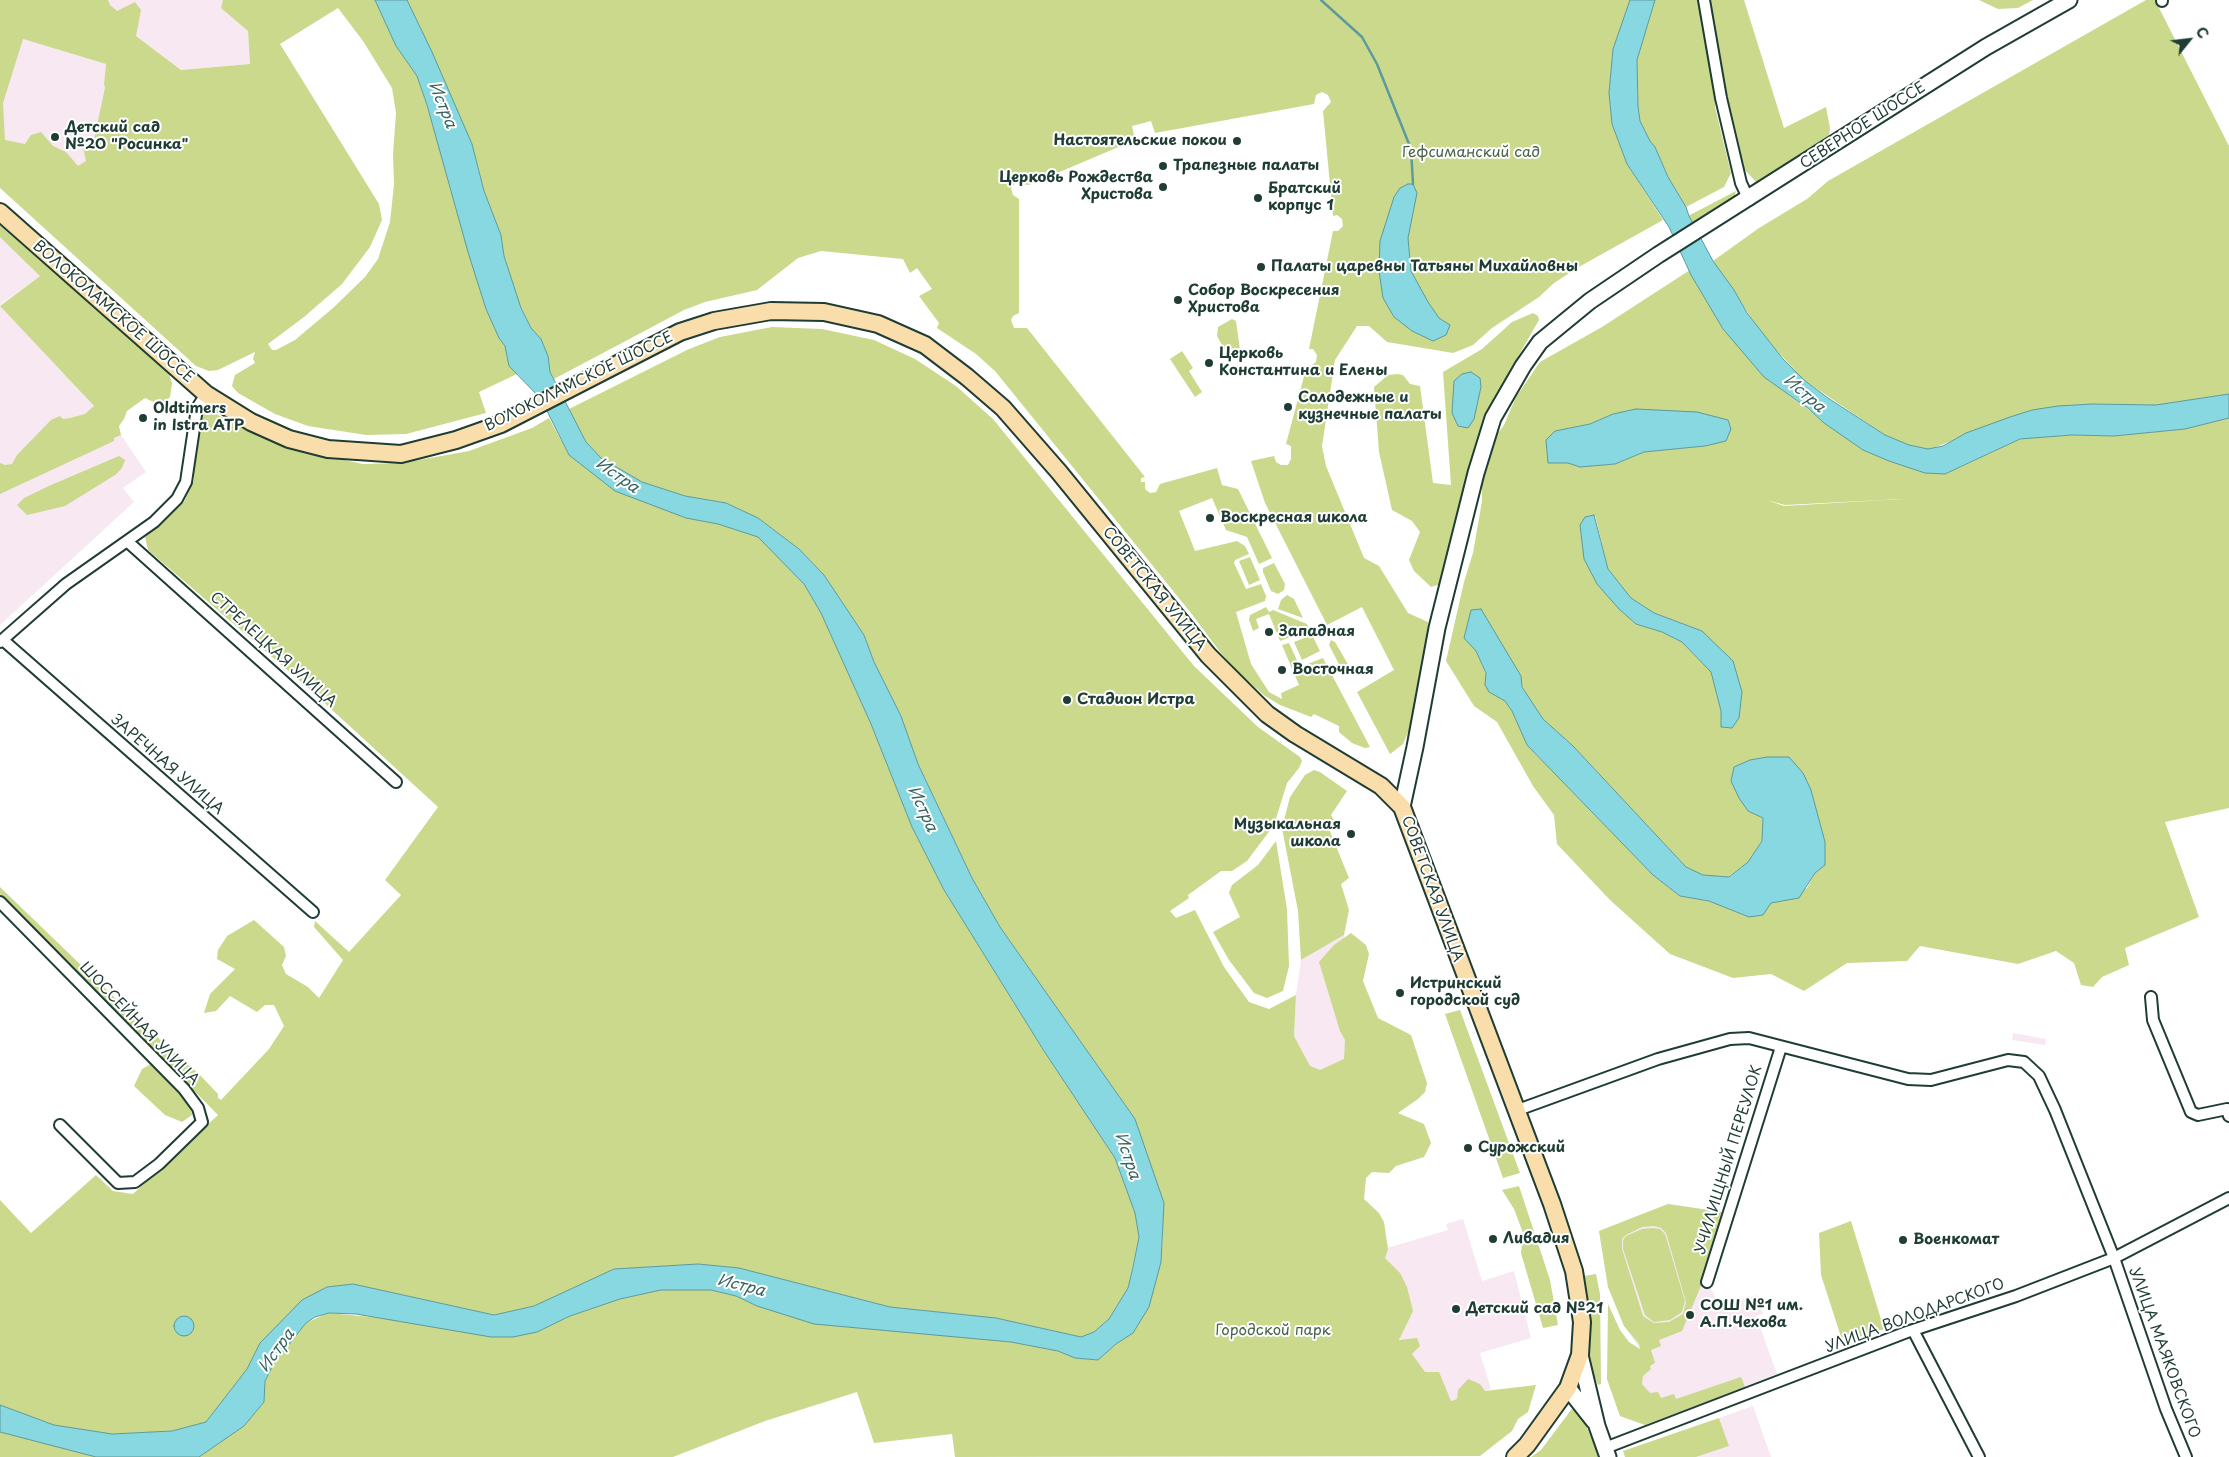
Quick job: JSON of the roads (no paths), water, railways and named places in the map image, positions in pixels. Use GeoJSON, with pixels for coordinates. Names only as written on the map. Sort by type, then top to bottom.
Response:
{"type":"FeatureCollection","features":[{"type":"Feature","properties":{"kind":"main road","name":"СЕВЕРНОЕ ШОССЕ"},"geometry":{"type":"LineString","coordinates":[[1402,806],[1415,748],[1437,628],[1476,473],[1493,418],[1523,366],[1540,342],[1590,300],[1658,256],[1749,200],[1986,47],[2069,0]]}},
{"type":"Feature","properties":{"kind":"main road","name":"ВОЛОКОЛАМСКОЕ ШОССЕ"},"geometry":{"type":"LineString","coordinates":[[0,212],[206,394],[251,422],[289,439],[328,449],[401,454],[456,440],[501,424],[680,332],[714,321],[771,311],[824,312],[878,324],[925,345],[968,377],[1003,408]]}},
{"type":"Feature","properties":{"kind":"main road","name":"СОВЕТСКАЯ УЛИЦА"},"geometry":{"type":"LineString","coordinates":[[1003,408],[1208,655],[1267,714],[1295,734],[1381,786],[1402,806],[1515,1111],[1552,1204],[1574,1271],[1582,1322],[1580,1355],[1598,1426],[1607,1452]]}},
{"type":"Feature","properties":{"kind":"main road"},"geometry":{"type":"LineString","coordinates":[[1514,1457],[1527,1445],[1568,1388],[1580,1355]]}},
{"type":"Feature","properties":{"kind":"main road","name":"СОВЕТСКАЯ УЛИЦА"},"geometry":{"type":"LineString","coordinates":[[1568,1388],[1598,1426]]}},
{"type":"Feature","properties":{"kind":"street"},"geometry":{"type":"LineString","coordinates":[[1704,0],[1721,98],[1741,183],[1749,200]]}},
{"type":"Feature","properties":{"kind":"street"},"geometry":{"type":"LineString","coordinates":[[1,641],[66,584],[154,522],[176,499],[186,482],[197,408],[206,394]]}},
{"type":"Feature","properties":{"kind":"street","name":"СТРЕЛЕЦКАЯ УЛИЦА"},"geometry":{"type":"LineString","coordinates":[[128,542],[396,782]]}},
{"type":"Feature","properties":{"kind":"street","name":"ЗАРЕЧНАЯ УЛИЦА"},"geometry":{"type":"LineString","coordinates":[[1,641],[313,912]]}},
{"type":"Feature","properties":{"kind":"street","name":"ШОССЕЙНАЯ УЛИЦА"},"geometry":{"type":"LineString","coordinates":[[0,902],[184,1089],[198,1108],[202,1122],[158,1164],[135,1182],[118,1183],[60,1125]]}},
{"type":"Feature","properties":{"kind":"street"},"geometry":{"type":"LineString","coordinates":[[2151,997],[2154,1020],[2191,1112],[2198,1114],[2227,1109],[2229,1116]]}},
{"type":"Feature","properties":{"kind":"street"},"geometry":{"type":"LineString","coordinates":[[1515,1111],[1616,1073],[1720,1042],[1749,1038],[1781,1047]]}},
{"type":"Feature","properties":{"kind":"street","name":"УЛИЦА МАЯКОВСКОГО"},"geometry":{"type":"LineString","coordinates":[[1781,1047],[1908,1079],[1930,1080],[2008,1060],[2024,1062],[2039,1076],[2114,1258],[2166,1410],[2186,1457]]}},
{"type":"Feature","properties":{"kind":"street","name":"УЧИЛИЩНЫЙ ПЕРЕУЛОК"},"geometry":{"type":"LineString","coordinates":[[1706,1282],[1781,1047]]}},
{"type":"Feature","properties":{"kind":"street","name":"УЛИЦА ВОЛОДАРСКОГО"},"geometry":{"type":"LineString","coordinates":[[1607,1452],[1913,1330],[2016,1296],[2114,1258],[2229,1198]]}},
{"type":"Feature","properties":{"kind":"street"},"geometry":{"type":"LineString","coordinates":[[1913,1330],[1979,1457]]}},
{"type":"Feature","properties":{"kind":"water","name":"Истра"},"geometry":{"type":"Polygon","coordinates":[[[375,0],[407,0],[432,52],[472,144],[484,191],[501,235],[504,256],[521,308],[531,328],[541,339],[548,356],[550,372],[586,442],[601,458],[642,482],[685,496],[726,503],[758,518],[799,549],[824,575],[864,635],[874,662],[901,716],[918,764],[972,878],[1000,927],[1135,1119],[1164,1203],[1161,1262],[1149,1307],[1133,1333],[1116,1344],[1098,1360],[1075,1358],[1058,1351],[1011,1342],[814,1324],[757,1306],[736,1296],[711,1290],[661,1290],[620,1299],[570,1316],[537,1332],[513,1337],[491,1337],[356,1314],[329,1313],[315,1317],[306,1323],[274,1363],[265,1381],[264,1402],[244,1426],[199,1457],[96,1457],[0,1432],[0,1405],[54,1425],[112,1434],[172,1431],[206,1422],[247,1369],[260,1343],[302,1300],[327,1287],[353,1284],[494,1315],[534,1306],[614,1269],[698,1264],[739,1268],[890,1307],[996,1318],[1081,1337],[1094,1332],[1109,1319],[1128,1288],[1139,1237],[1135,1213],[1115,1158],[1044,1051],[944,890],[912,827],[871,724],[821,613],[804,584],[758,537],[718,524],[686,518],[615,491],[569,455],[541,399],[509,366],[505,346],[499,338],[486,309],[417,76],[396,46],[375,0]]]}},
{"type":"Feature","properties":{"kind":"water","name":"Истра"},"geometry":{"type":"Polygon","coordinates":[[[1630,0],[1655,0],[1637,60],[1640,121],[1713,261],[1734,290],[1747,313],[1783,359],[1804,380],[1828,398],[1885,435],[1909,445],[1928,449],[1943,446],[1966,433],[2010,417],[2032,410],[2058,406],[2092,404],[2156,405],[2229,394],[2229,418],[2185,429],[2114,436],[2072,435],[2020,439],[1945,474],[1925,473],[1889,461],[1863,450],[1824,423],[1809,409],[1764,377],[1723,329],[1691,275],[1669,227],[1627,164],[1612,124],[1609,93],[1613,49],[1630,0]]]}},
{"type":"Feature","properties":{"kind":"water"},"geometry":{"type":"Polygon","coordinates":[[[1413,184],[1417,193],[1408,238],[1411,271],[1439,318],[1450,325],[1446,335],[1433,341],[1412,331],[1394,317],[1383,298],[1379,271],[1380,241],[1394,197],[1400,188],[1413,184]]]}},
{"type":"Feature","properties":{"kind":"water"},"geometry":{"type":"Polygon","coordinates":[[[1471,372],[1480,378],[1481,387],[1474,419],[1468,428],[1458,426],[1452,413],[1454,381],[1462,374],[1471,372]]]}},
{"type":"Feature","properties":{"kind":"water"},"geometry":{"type":"Polygon","coordinates":[[[1636,409],[1697,412],[1728,420],[1731,429],[1726,441],[1705,446],[1644,452],[1615,464],[1580,467],[1568,463],[1548,463],[1546,440],[1555,431],[1590,424],[1613,414],[1636,409]]]}},
{"type":"Feature","properties":{"kind":"water"},"geometry":{"type":"Polygon","coordinates":[[[1594,515],[1608,569],[1631,598],[1654,613],[1702,631],[1733,661],[1742,692],[1739,718],[1732,728],[1721,727],[1721,711],[1711,672],[1682,642],[1662,632],[1636,624],[1619,609],[1597,584],[1584,559],[1580,525],[1585,517],[1594,515]]]}},
{"type":"Feature","properties":{"kind":"water"},"geometry":{"type":"Polygon","coordinates":[[[1481,609],[1521,676],[1522,687],[1543,719],[1573,746],[1686,867],[1703,875],[1729,877],[1748,862],[1762,841],[1763,818],[1748,811],[1739,798],[1731,781],[1734,767],[1750,760],[1767,757],[1789,757],[1803,773],[1811,790],[1825,842],[1825,865],[1815,873],[1799,898],[1771,903],[1763,915],[1749,917],[1709,901],[1680,896],[1653,875],[1527,745],[1512,711],[1505,701],[1489,692],[1485,685],[1486,673],[1476,651],[1464,638],[1471,610],[1481,609]]]}},
{"type":"Feature","properties":{"kind":"water"},"geometry":{"type":"Polygon","coordinates":[[[184,1316],[191,1319],[194,1326],[191,1333],[184,1336],[177,1333],[174,1326],[177,1319],[184,1316]]]}},
{"type":"Feature","properties":{"kind":"waterway"},"geometry":{"type":"LineString","coordinates":[[1321,0],[1362,37],[1377,64],[1411,149],[1413,184]]}},
{"type":"Feature","properties":{"kind":"place","name":"Детский сад №20 \"Росинка\""},"geometry":{"type":"Point","coordinates":[55,137]}},
{"type":"Feature","properties":{"kind":"place","name":"Настоятельские покои"},"geometry":{"type":"Point","coordinates":[1237,141]}},
{"type":"Feature","properties":{"kind":"place","name":"Трапезные палаты"},"geometry":{"type":"Point","coordinates":[1163,166]}},
{"type":"Feature","properties":{"kind":"place","name":"Церковь Рождества Христова"},"geometry":{"type":"Point","coordinates":[1163,187]}},
{"type":"Feature","properties":{"kind":"place","name":"Братский корпус 1"},"geometry":{"type":"Point","coordinates":[1258,198]}},
{"type":"Feature","properties":{"kind":"place","name":"Палаты царевны Татьяны Михайловны"},"geometry":{"type":"Point","coordinates":[1261,267]}},
{"type":"Feature","properties":{"kind":"place","name":"Собор Воскресения Христова"},"geometry":{"type":"Point","coordinates":[1178,300]}},
{"type":"Feature","properties":{"kind":"place","name":"Церковь Константина и Елены"},"geometry":{"type":"Point","coordinates":[1209,363]}},
{"type":"Feature","properties":{"kind":"place","name":"Солодежные и кузнечные палаты"},"geometry":{"type":"Point","coordinates":[1288,407]}},
{"type":"Feature","properties":{"kind":"place","name":"Oldtimers in Istra ATP"},"geometry":{"type":"Point","coordinates":[143,418]}},
{"type":"Feature","properties":{"kind":"place","name":"Воскресная школа"},"geometry":{"type":"Point","coordinates":[1210,518]}},
{"type":"Feature","properties":{"kind":"place","name":"Западная"},"geometry":{"type":"Point","coordinates":[1269,632]}},
{"type":"Feature","properties":{"kind":"place","name":"Восточная"},"geometry":{"type":"Point","coordinates":[1282,670]}},
{"type":"Feature","properties":{"kind":"place","name":"Стадион Истра"},"geometry":{"type":"Point","coordinates":[1067,700]}},
{"type":"Feature","properties":{"kind":"place","name":"Музыкальная школа"},"geometry":{"type":"Point","coordinates":[1351,834]}},
{"type":"Feature","properties":{"kind":"place","name":"Истринский городской суд"},"geometry":{"type":"Point","coordinates":[1400,993]}},
{"type":"Feature","properties":{"kind":"place","name":"Сурожский"},"geometry":{"type":"Point","coordinates":[1468,1148]}},
{"type":"Feature","properties":{"kind":"place","name":"Ливадия"},"geometry":{"type":"Point","coordinates":[1493,1239]}},
{"type":"Feature","properties":{"kind":"place","name":"Военкомат"},"geometry":{"type":"Point","coordinates":[1903,1240]}},
{"type":"Feature","properties":{"kind":"place","name":"Детский сад №21"},"geometry":{"type":"Point","coordinates":[1456,1309]}},
{"type":"Feature","properties":{"kind":"place","name":"СОШ №1 им. А.П.Чехова"},"geometry":{"type":"Point","coordinates":[1690,1315]}},
{"type":"Feature","properties":{"kind":"park label","name":"Гефсиманский сад"},"geometry":{"type":"Point","coordinates":[1471,153]}},
{"type":"Feature","properties":{"kind":"park label","name":"Городской парк"},"geometry":{"type":"Point","coordinates":[1273,1331]}}]}
